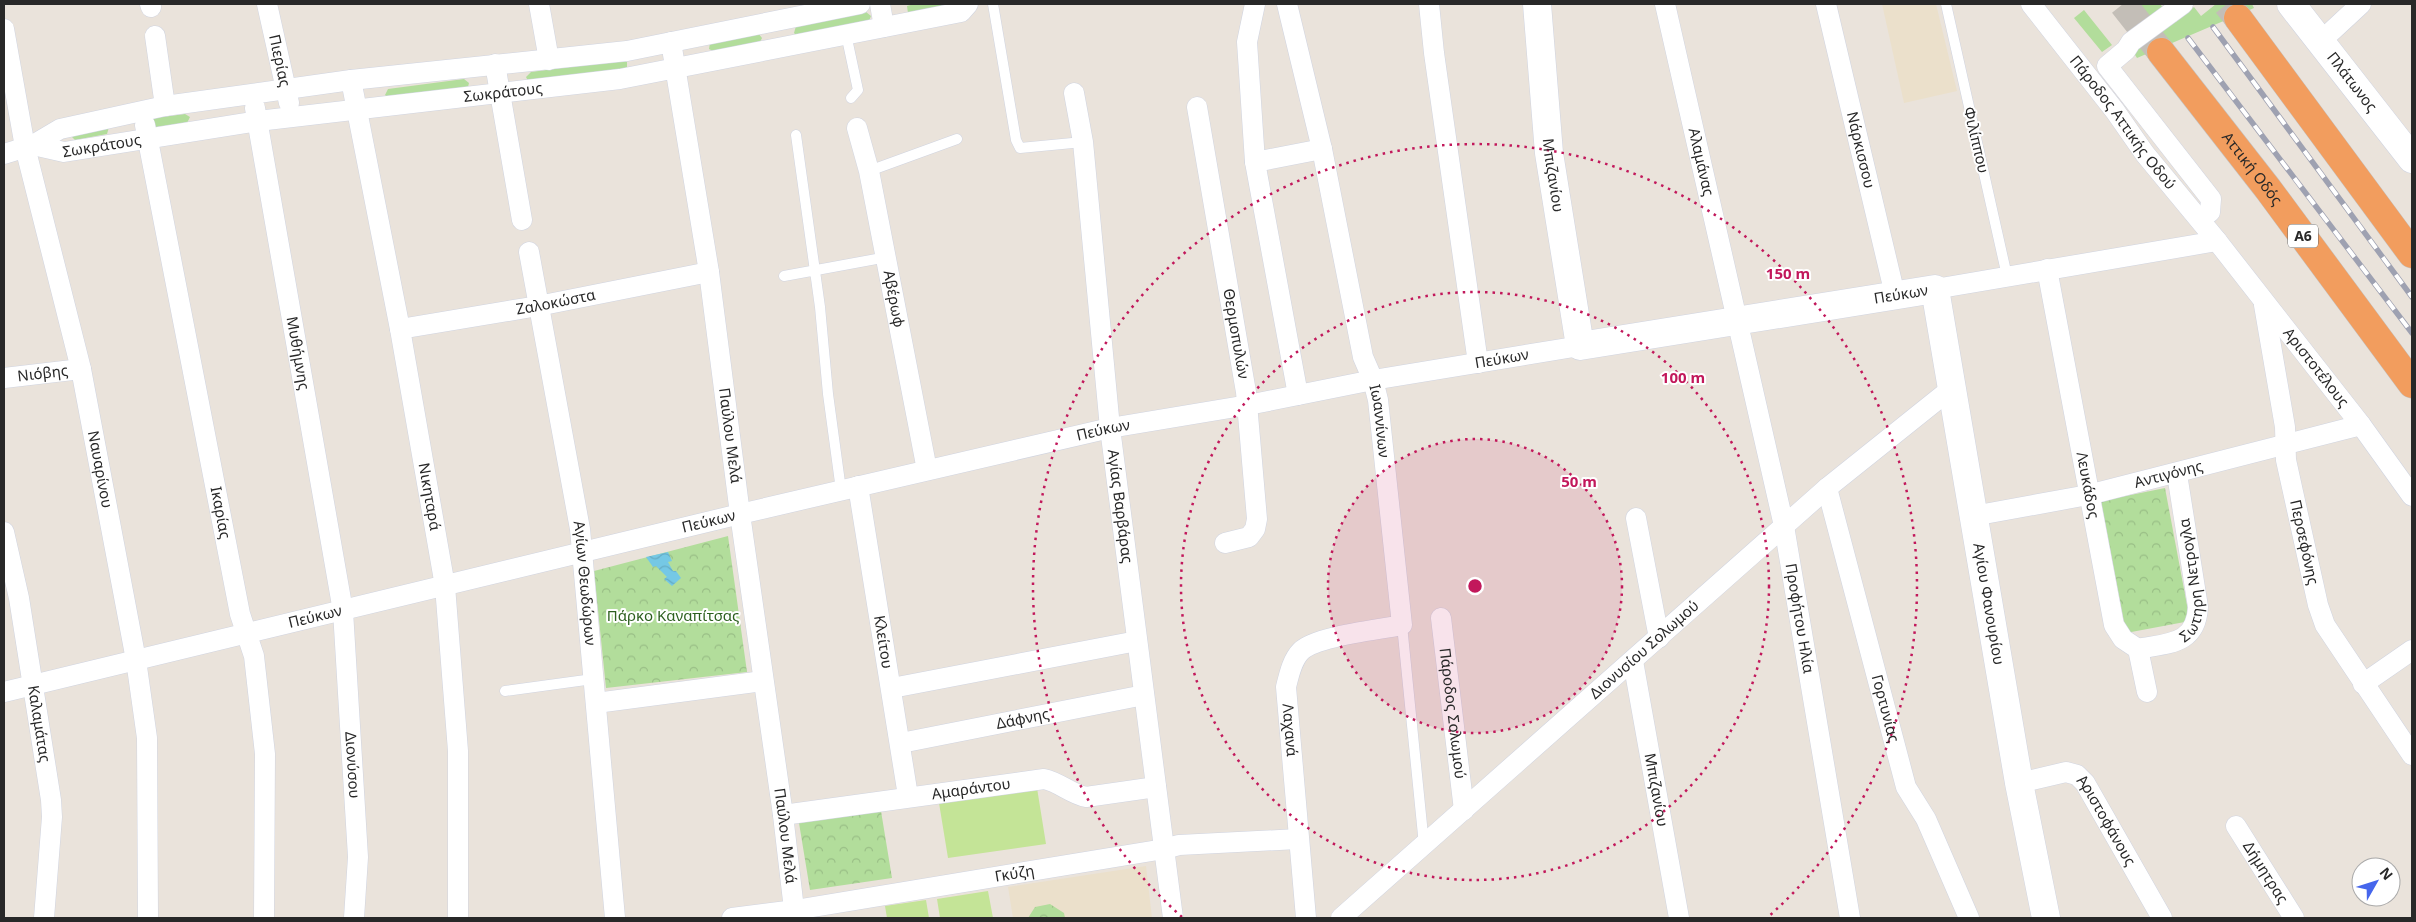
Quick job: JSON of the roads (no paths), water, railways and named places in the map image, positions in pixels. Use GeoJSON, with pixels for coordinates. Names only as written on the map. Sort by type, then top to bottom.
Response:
{"type":"FeatureCollection","features":[{"type":"Feature","properties":{"kind":"highway"},"geometry":{"type":"LineString","coordinates":[[2238,18],[2412,254]]}},
{"type":"Feature","properties":{"kind":"highway","name":"Αττική Οδός"},"geometry":{"type":"LineString","coordinates":[[2161,52],[2268,189],[2412,384]]}},
{"type":"Feature","properties":{"kind":"street","name":"Πιερίας"},"geometry":{"type":"LineString","coordinates":[[267,4],[291,117]]}},
{"type":"Feature","properties":{"kind":"street"},"geometry":{"type":"LineString","coordinates":[[539,4],[549,60]]}},
{"type":"Feature","properties":{"kind":"street","name":"Σωκράτους"},"geometry":{"type":"LineString","coordinates":[[4,154],[29,146],[60,129],[165,106],[351,80],[627,51],[860,4]]}},
{"type":"Feature","properties":{"kind":"street"},"geometry":{"type":"LineString","coordinates":[[880,4],[884,27]]}},
{"type":"Feature","properties":{"kind":"street","name":"Σωκράτους"},"geometry":{"type":"LineString","coordinates":[[29,146],[64,152],[148,137],[258,121],[620,79],[961,12],[968,4]]}},
{"type":"Feature","properties":{"kind":"street"},"geometry":{"type":"LineString","coordinates":[[1255,4],[1247,42],[1255,162],[1298,395]]}},
{"type":"Feature","properties":{"kind":"street","name":"Ιωαννίνων"},"geometry":{"type":"LineString","coordinates":[[1287,4],[1322,149],[1363,357],[1373,380],[1378,400],[1402,625]]}},
{"type":"Feature","properties":{"kind":"street"},"geometry":{"type":"LineString","coordinates":[[1429,4],[1434,53],[1478,363]]}},
{"type":"Feature","properties":{"kind":"street","name":"Μπιζανίου"},"geometry":{"type":"LineString","coordinates":[[1537,4],[1549,153],[1580,346]]}},
{"type":"Feature","properties":{"kind":"street","name":"Αλαμάνας"},"geometry":{"type":"LineString","coordinates":[[1665,4],[1738,321]]}},
{"type":"Feature","properties":{"kind":"street","name":"Νάρκισσου"},"geometry":{"type":"LineString","coordinates":[[1826,4],[1895,295]]}},
{"type":"Feature","properties":{"kind":"street","name":"Πάροδος Αττικής Οδού"},"geometry":{"type":"LineString","coordinates":[[2031,4],[2115,111],[2145,154],[2217,241]]}},
{"type":"Feature","properties":{"kind":"street"},"geometry":{"type":"LineString","coordinates":[[2183,4],[2131,42],[2126,50],[2108,66],[2211,199],[2210,212],[2200,220]]}},
{"type":"Feature","properties":{"kind":"street","name":"Πλάτωνος"},"geometry":{"type":"LineString","coordinates":[[2291,4],[2412,159]]}},
{"type":"Feature","properties":{"kind":"street"},"geometry":{"type":"LineString","coordinates":[[2320,42],[2361,4]]}},
{"type":"Feature","properties":{"kind":"street"},"geometry":{"type":"LineString","coordinates":[[777,20],[781,48]]}},
{"type":"Feature","properties":{"kind":"street","name":"Ναυαρίνου"},"geometry":{"type":"LineString","coordinates":[[4,29],[81,369],[136,660],[147,738],[148,918]]}},
{"type":"Feature","properties":{"kind":"street"},"geometry":{"type":"LineString","coordinates":[[155,36],[165,106]]}},
{"type":"Feature","properties":{"kind":"street","name":"Παύλου Μελά"},"geometry":{"type":"LineString","coordinates":[[671,42],[708,272],[763,681],[784,815],[795,914]]}},
{"type":"Feature","properties":{"kind":"street"},"geometry":{"type":"LineString","coordinates":[[495,64],[522,220]]}},
{"type":"Feature","properties":{"kind":"street","name":"Νικηταρά"},"geometry":{"type":"LineString","coordinates":[[351,80],[400,329],[446,586],[458,751],[458,918]]}},
{"type":"Feature","properties":{"kind":"street","name":"Αγίας Βαρβάρας"},"geometry":{"type":"LineString","coordinates":[[1074,93],[1083,142],[1110,428],[1173,918]]}},
{"type":"Feature","properties":{"kind":"street","name":"Μυθήμνης"},"geometry":{"type":"LineString","coordinates":[[252,94],[343,611]]}},
{"type":"Feature","properties":{"kind":"street","name":"Θερμοπυλών"},"geometry":{"type":"LineString","coordinates":[[1197,107],[1248,406],[1256,519],[1255,529],[1249,538],[1225,543]]}},
{"type":"Feature","properties":{"kind":"street","name":"Ικαρίας"},"geometry":{"type":"LineString","coordinates":[[142,111],[240,614],[245,634],[254,656],[265,754],[264,918]]}},
{"type":"Feature","properties":{"kind":"street","name":"Αβέρωφ"},"geometry":{"type":"LineString","coordinates":[[857,128],[869,171],[887,257],[927,470]]}},
{"type":"Feature","properties":{"kind":"street"},"geometry":{"type":"LineString","coordinates":[[1255,162],[1322,149]]}},
{"type":"Feature","properties":{"kind":"street","name":"Πεύκων"},"geometry":{"type":"LineString","coordinates":[[4,692],[740,514],[1110,428],[1248,406],[1373,380],[1935,289],[2217,241]]}},
{"type":"Feature","properties":{"kind":"street","name":"Αριστοτέλους"},"geometry":{"type":"LineString","coordinates":[[2217,241],[2361,424],[2412,496]]}},
{"type":"Feature","properties":{"kind":"street","name":"Αγίων Θεωδώρων"},"geometry":{"type":"LineString","coordinates":[[529,252],[580,529],[615,918]]}},
{"type":"Feature","properties":{"kind":"street","name":"Λευκάδος"},"geometry":{"type":"LineString","coordinates":[[2047,269],[2088,495],[2114,625],[2123,639],[2138,649]]}},
{"type":"Feature","properties":{"kind":"street","name":"Ζαλοκώστα"},"geometry":{"type":"LineString","coordinates":[[400,329],[538,306],[708,272]]}},
{"type":"Feature","properties":{"kind":"street","name":"Αγίου Φανουρίου"},"geometry":{"type":"LineString","coordinates":[[1935,289],[2019,783],[2046,918]]}},
{"type":"Feature","properties":{"kind":"street","name":"Περσεφόνης"},"geometry":{"type":"LineString","coordinates":[[2264,303],[2285,428],[2284,446],[2318,605],[2325,625],[2412,755]]}},
{"type":"Feature","properties":{"kind":"street","name":"Προφήτου Ηλία"},"geometry":{"type":"LineString","coordinates":[[1738,321],[1784,526],[1850,918]]}},
{"type":"Feature","properties":{"kind":"street","name":"Νιόβης"},"geometry":{"type":"LineString","coordinates":[[4,378],[81,369]]}},
{"type":"Feature","properties":{"kind":"street","name":"Διονυσίου Σολωμού"},"geometry":{"type":"LineString","coordinates":[[1342,918],[1827,488],[1952,388]]}},
{"type":"Feature","properties":{"kind":"street","name":"Αντιγόνης"},"geometry":{"type":"LineString","coordinates":[[1973,516],[2088,495],[2177,474],[2361,424]]}},
{"type":"Feature","properties":{"kind":"street","name":"Σωτηρη Νετρογλα"},"geometry":{"type":"LineString","coordinates":[[2138,649],[2176,641],[2188,635],[2194,628],[2198,617],[2177,474]]}},
{"type":"Feature","properties":{"kind":"street","name":"Κλείτου"},"geometry":{"type":"LineString","coordinates":[[849,488],[892,688],[908,796]]}},
{"type":"Feature","properties":{"kind":"street","name":"Γορτυνίας"},"geometry":{"type":"LineString","coordinates":[[1827,488],[1906,787],[1926,819],[1969,918]]}},
{"type":"Feature","properties":{"kind":"street"},"geometry":{"type":"LineString","coordinates":[[1636,518],[1659,638]]}},
{"type":"Feature","properties":{"kind":"street","name":"Καλαμάτας"},"geometry":{"type":"LineString","coordinates":[[4,532],[19,598],[51,800],[44,918]]}},
{"type":"Feature","properties":{"kind":"street","name":"Διονύσου"},"geometry":{"type":"LineString","coordinates":[[343,611],[358,857],[354,918]]}},
{"type":"Feature","properties":{"kind":"street","name":"Πάροδος Σολωμού"},"geometry":{"type":"LineString","coordinates":[[1441,618],[1464,810]]}},
{"type":"Feature","properties":{"kind":"street","name":"Λαχανά"},"geometry":{"type":"LineString","coordinates":[[1306,918],[1286,687],[1292,665],[1300,652],[1314,642],[1402,625]]}},
{"type":"Feature","properties":{"kind":"street"},"geometry":{"type":"LineString","coordinates":[[892,688],[1137,641]]}},
{"type":"Feature","properties":{"kind":"street"},"geometry":{"type":"LineString","coordinates":[[2138,649],[2147,692]]}},
{"type":"Feature","properties":{"kind":"street"},"geometry":{"type":"LineString","coordinates":[[2363,684],[2412,650]]}},
{"type":"Feature","properties":{"kind":"street","name":"Μπιζανίου"},"geometry":{"type":"LineString","coordinates":[[1633,661],[1679,918]]}},
{"type":"Feature","properties":{"kind":"street"},"geometry":{"type":"LineString","coordinates":[[596,703],[763,681]]}},
{"type":"Feature","properties":{"kind":"street","name":"Δάφνης"},"geometry":{"type":"LineString","coordinates":[[901,743],[1144,695]]}},
{"type":"Feature","properties":{"kind":"street","name":"Αριστοφάνους"},"geometry":{"type":"LineString","coordinates":[[2019,783],[2066,772],[2077,774],[2085,783],[2162,918]]}},
{"type":"Feature","properties":{"kind":"street","name":"Αμαράντου"},"geometry":{"type":"LineString","coordinates":[[784,815],[908,796],[1044,779],[1055,781],[1086,797],[1156,787]]}},
{"type":"Feature","properties":{"kind":"street","name":"Δήμητρας"},"geometry":{"type":"LineString","coordinates":[[2236,826],[2294,918]]}},
{"type":"Feature","properties":{"kind":"street","name":"Γκύζη"},"geometry":{"type":"LineString","coordinates":[[732,918],[795,914],[1178,845],[1298,839]]}},
{"type":"Feature","properties":{"kind":"lane"},"geometry":{"type":"LineString","coordinates":[[993,4],[1016,140],[1020,148],[1083,142]]}},
{"type":"Feature","properties":{"kind":"lane","name":"Φιλίππου"},"geometry":{"type":"LineString","coordinates":[[1946,4],[2007,276]]}},
{"type":"Feature","properties":{"kind":"lane"},"geometry":{"type":"LineString","coordinates":[[846,34],[858,90],[851,98]]}},
{"type":"Feature","properties":{"kind":"lane"},"geometry":{"type":"LineString","coordinates":[[796,135],[849,488]]}},
{"type":"Feature","properties":{"kind":"lane"},"geometry":{"type":"LineString","coordinates":[[869,171],[957,139]]}},
{"type":"Feature","properties":{"kind":"lane"},"geometry":{"type":"LineString","coordinates":[[784,276],[887,257]]}},
{"type":"Feature","properties":{"kind":"lane","name":"Ιωαννίνων"},"geometry":{"type":"LineString","coordinates":[[1402,625],[1424,845]]}},
{"type":"Feature","properties":{"kind":"lane"},"geometry":{"type":"LineString","coordinates":[[505,691],[593,679]]}},
{"type":"Feature","properties":{"kind":"water"},"geometry":{"type":"Polygon","coordinates":[[[668,552],[672,561],[668,562],[673,571],[676,571],[681,578],[672,586],[664,579],[667,577],[656,566],[653,567],[646,557],[668,552]]]}},
{"type":"Feature","properties":{"kind":"tunnel"},"geometry":{"type":"LineString","coordinates":[[2123,4],[2161,52]]}},
{"type":"Feature","properties":{"kind":"tunnel"},"geometry":{"type":"LineString","coordinates":[[2227,4],[2238,18]]}},
{"type":"Feature","properties":{"kind":"railway"},"geometry":{"type":"LineString","coordinates":[[2213,27],[2412,297]]}},
{"type":"Feature","properties":{"kind":"railway"},"geometry":{"type":"LineString","coordinates":[[2188,38],[2412,333]]}},
{"type":"Feature","properties":{"kind":"park label","name":"Πάρκο Καναπίτσας"},"geometry":{"type":"Point","coordinates":[673,616]}}]}
